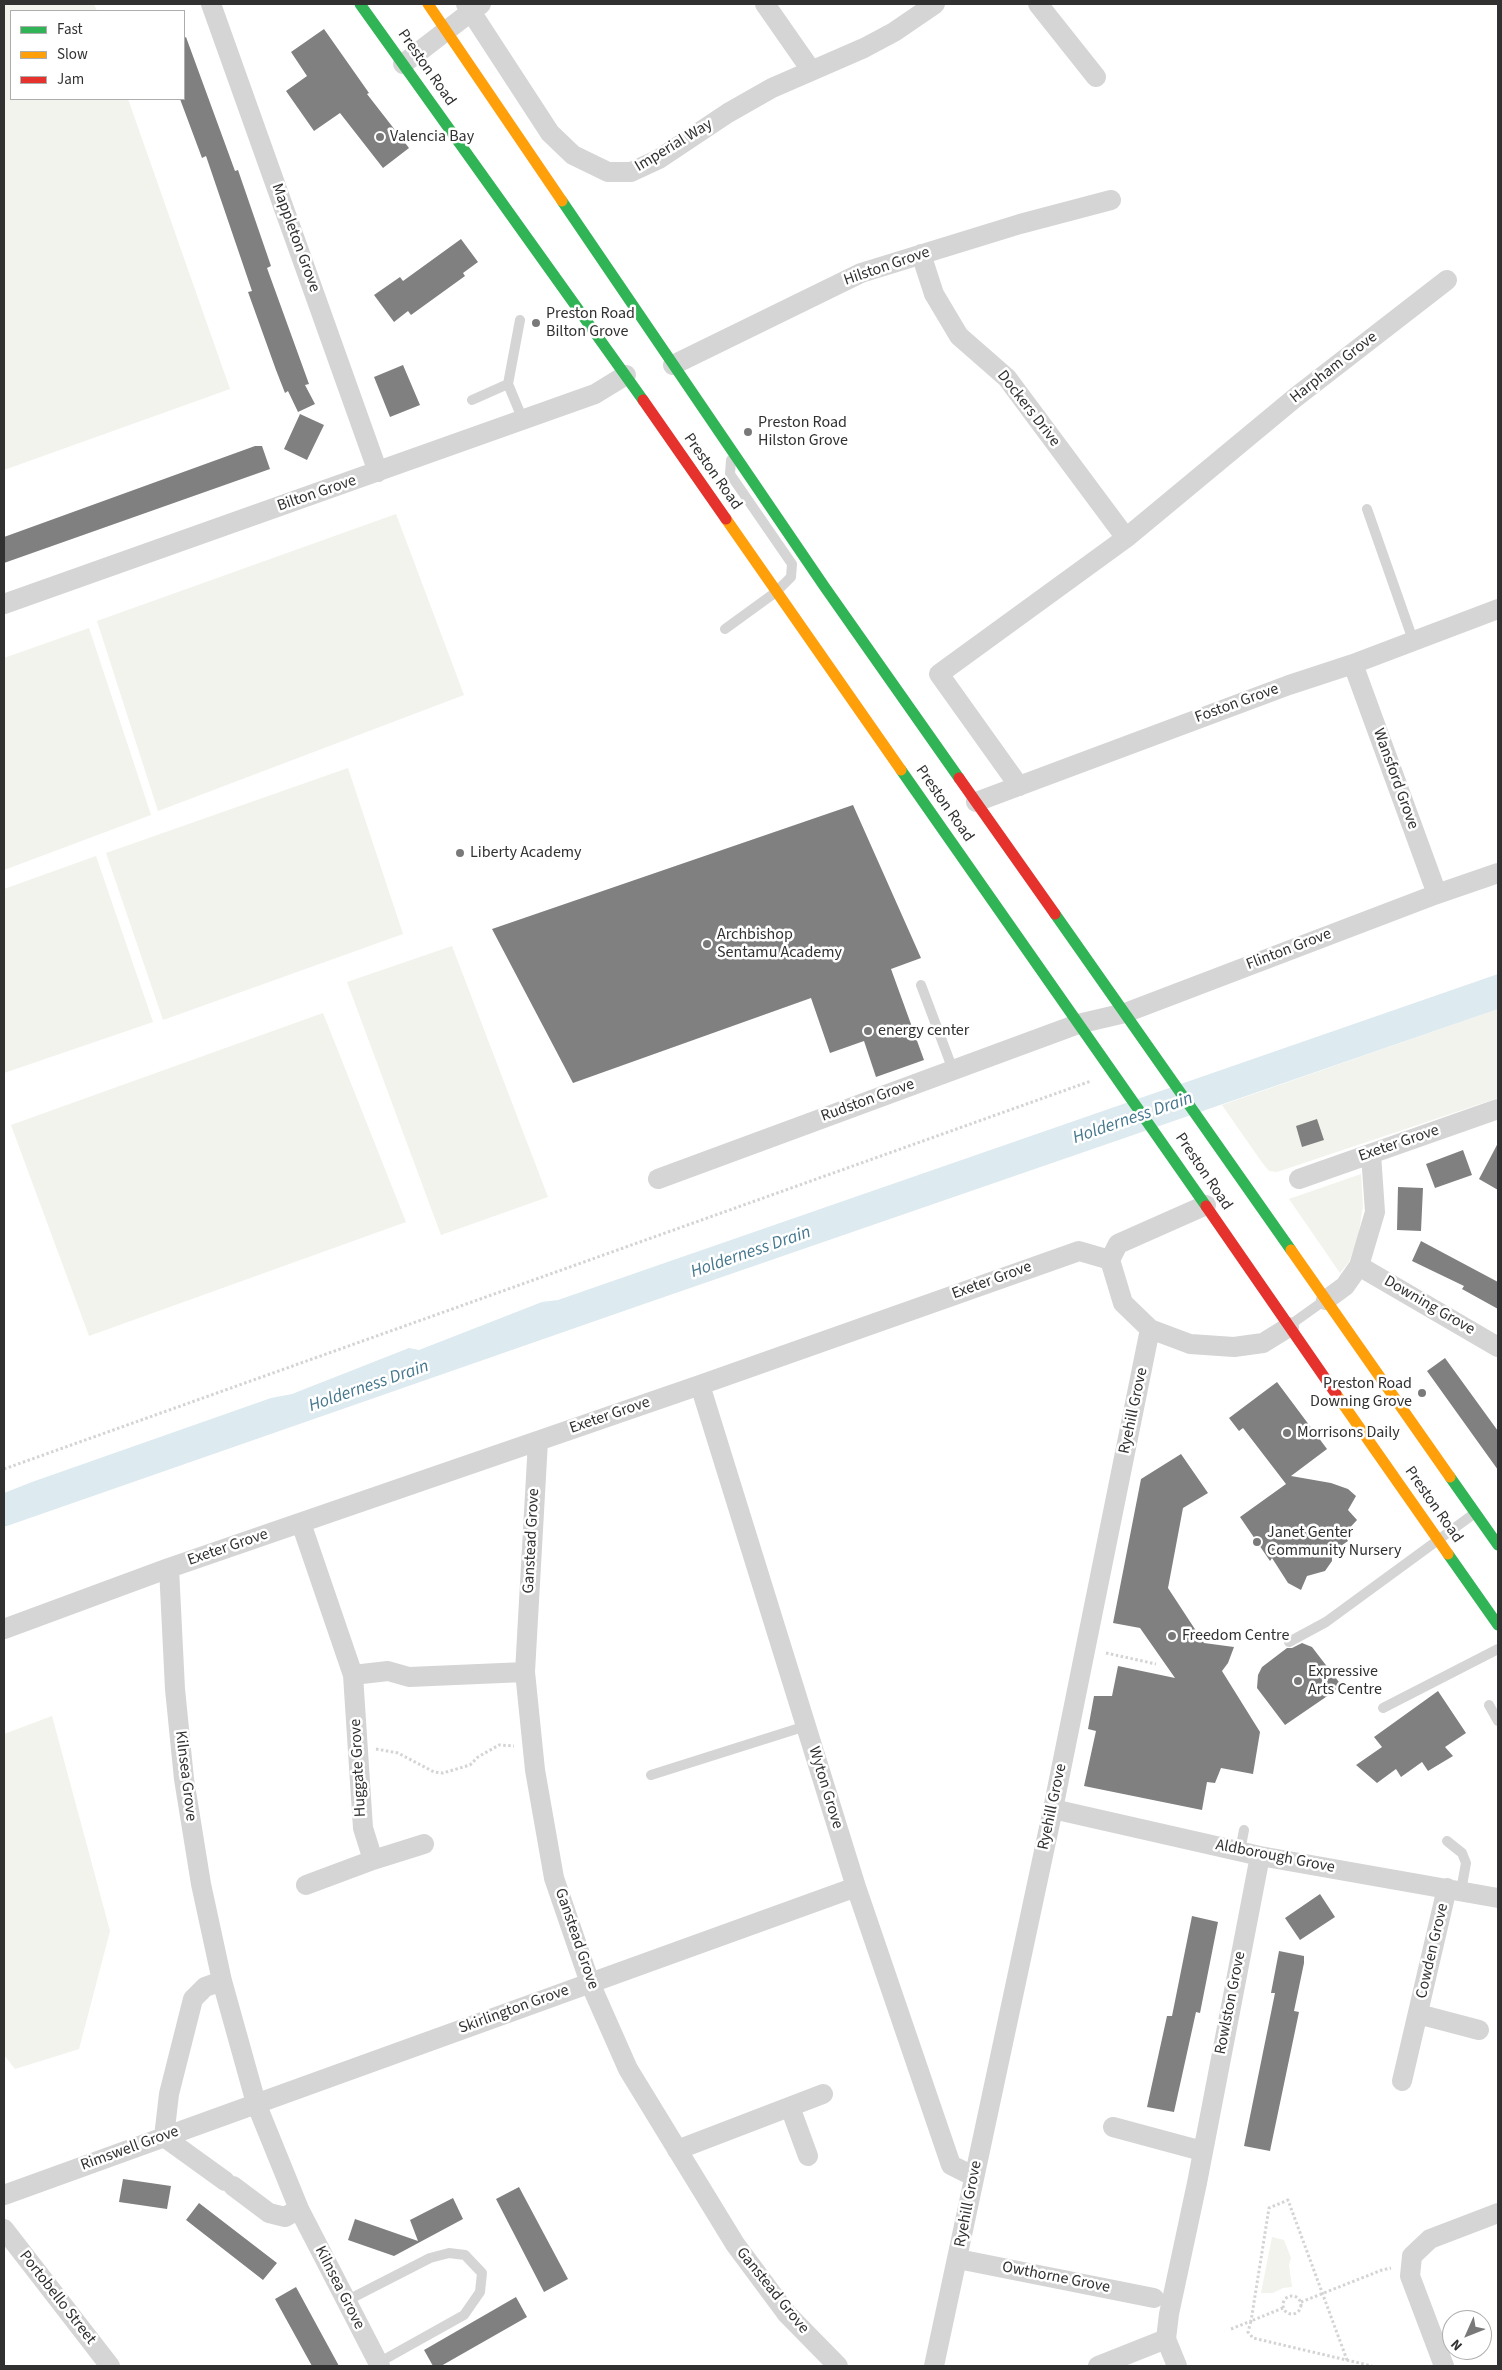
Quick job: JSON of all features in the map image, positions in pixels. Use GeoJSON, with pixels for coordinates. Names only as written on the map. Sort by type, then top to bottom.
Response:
{"type":"FeatureCollection","features":[{"type":"Feature","properties":{"kind":"street","name":"Mappleton Grove"},"geometry":{"type":"LineString","coordinates":[[211,4],[378,472]]}},
{"type":"Feature","properties":{"kind":"street","name":"Preston Road"},"geometry":{"type":"LineString","coordinates":[[360,4],[626,375],[1078,1024],[1170,1152],[1289,1327],[1498,1625]]}},
{"type":"Feature","properties":{"kind":"street","name":"Preston Road"},"geometry":{"type":"LineString","coordinates":[[428,4],[673,365],[976,802],[1498,1545]]}},
{"type":"Feature","properties":{"kind":"street"},"geometry":{"type":"LineString","coordinates":[[765,4],[811,70]]}},
{"type":"Feature","properties":{"kind":"street","name":"Imperial Way"},"geometry":{"type":"LineString","coordinates":[[473,6],[550,133],[573,155],[608,172],[631,172],[659,159],[728,113],[811,70],[864,48],[894,32],[935,4]]}},
{"type":"Feature","properties":{"kind":"street"},"geometry":{"type":"LineString","coordinates":[[1038,4],[1096,77]]}},
{"type":"Feature","properties":{"kind":"street"},"geometry":{"type":"LineString","coordinates":[[403,64],[447,30],[473,6]]}},
{"type":"Feature","properties":{"kind":"street","name":"Hilston Grove"},"geometry":{"type":"LineString","coordinates":[[673,365],[861,273],[1020,224],[1112,200]]}},
{"type":"Feature","properties":{"kind":"street","name":"Dockers Drive"},"geometry":{"type":"LineString","coordinates":[[921,254],[934,294],[959,336],[1007,378],[1126,538]]}},
{"type":"Feature","properties":{"kind":"street","name":"Harpham Grove"},"geometry":{"type":"LineString","coordinates":[[1018,786],[939,674],[1126,538],[1221,458],[1447,280]]}},
{"type":"Feature","properties":{"kind":"street","name":"Bilton Grove"},"geometry":{"type":"LineString","coordinates":[[4,604],[595,394],[626,375]]}},
{"type":"Feature","properties":{"kind":"street","name":"Foston Grove"},"geometry":{"type":"LineString","coordinates":[[976,802],[1498,609]]}},
{"type":"Feature","properties":{"kind":"street","name":"Wansford Grove"},"geometry":{"type":"LineString","coordinates":[[1353,664],[1437,894]]}},
{"type":"Feature","properties":{"kind":"street","name":"Flinton Grove"},"geometry":{"type":"LineString","coordinates":[[1078,1024],[1125,1013],[1437,894],[1498,873]]}},
{"type":"Feature","properties":{"kind":"street","name":"Rudston Grove"},"geometry":{"type":"LineString","coordinates":[[658,1179],[1078,1024]]}},
{"type":"Feature","properties":{"kind":"street","name":"Exeter Grove"},"geometry":{"type":"LineString","coordinates":[[1299,1179],[1498,1110]]}},
{"type":"Feature","properties":{"kind":"street"},"geometry":{"type":"LineString","coordinates":[[1326,1300],[1345,1286],[1359,1266],[1375,1212],[1371,1154]]}},
{"type":"Feature","properties":{"kind":"street"},"geometry":{"type":"LineString","coordinates":[[1206,1205],[1118,1244],[1110,1260],[1123,1303],[1150,1329],[1190,1344],[1234,1347],[1263,1343],[1289,1327]]}},
{"type":"Feature","properties":{"kind":"street","name":"Exeter Grove"},"geometry":{"type":"LineString","coordinates":[[4,1629],[169,1568],[700,1385],[1079,1251],[1110,1260]]}},
{"type":"Feature","properties":{"kind":"street","name":"Downing Grove"},"geometry":{"type":"LineString","coordinates":[[1359,1266],[1498,1347]]}},
{"type":"Feature","properties":{"kind":"street","name":"Ryehill Grove"},"geometry":{"type":"LineString","coordinates":[[934,2366],[958,2259],[973,2176],[1053,1809],[1150,1329]]}},
{"type":"Feature","properties":{"kind":"street","name":"Wyton Grove"},"geometry":{"type":"LineString","coordinates":[[700,1385],[856,1887],[950,2165],[973,2176]]}},
{"type":"Feature","properties":{"kind":"street","name":"Ganstead Grove"},"geometry":{"type":"LineString","coordinates":[[538,1441],[525,1672],[535,1770],[554,1878],[590,1982],[628,2069],[735,2244],[781,2306],[838,2366]]}},
{"type":"Feature","properties":{"kind":"street","name":"Huggate Grove"},"geometry":{"type":"LineString","coordinates":[[301,1523],[352,1676],[363,1828],[373,1860]]}},
{"type":"Feature","properties":{"kind":"street","name":"Kilnsea Grove"},"geometry":{"type":"LineString","coordinates":[[169,1568],[175,1689],[184,1779],[201,1884],[222,1981],[256,2103],[299,2210],[379,2365]]}},
{"type":"Feature","properties":{"kind":"street"},"geometry":{"type":"LineString","coordinates":[[352,1676],[388,1671],[409,1677],[525,1672]]}},
{"type":"Feature","properties":{"kind":"street","name":"Aldborough Grove"},"geometry":{"type":"LineString","coordinates":[[1053,1809],[1260,1856],[1498,1898]]}},
{"type":"Feature","properties":{"kind":"street"},"geometry":{"type":"LineString","coordinates":[[306,1885],[373,1860],[424,1844]]}},
{"type":"Feature","properties":{"kind":"street","name":"Rowlston Grove"},"geometry":{"type":"LineString","coordinates":[[1177,2366],[1166,2339],[1168,2314],[1197,2183],[1260,1856]]}},
{"type":"Feature","properties":{"kind":"street","name":"Skirlington Grove"},"geometry":{"type":"LineString","coordinates":[[256,2103],[856,1887]]}},
{"type":"Feature","properties":{"kind":"street","name":"Cowden Grove"},"geometry":{"type":"LineString","coordinates":[[1402,2081],[1418,2014],[1454,1890]]}},
{"type":"Feature","properties":{"kind":"street"},"geometry":{"type":"LineString","coordinates":[[222,1981],[205,1987],[193,1998],[169,2094],[164,2137],[269,2213],[285,2217],[299,2210]]}},
{"type":"Feature","properties":{"kind":"street","name":"Cowden Grove"},"geometry":{"type":"LineString","coordinates":[[1418,2014],[1479,2030]]}},
{"type":"Feature","properties":{"kind":"street"},"geometry":{"type":"LineString","coordinates":[[677,2150],[822,2094]]}},
{"type":"Feature","properties":{"kind":"street","name":"Rimswell Grove"},"geometry":{"type":"LineString","coordinates":[[4,2195],[256,2103]]}},
{"type":"Feature","properties":{"kind":"street"},"geometry":{"type":"LineString","coordinates":[[790,2107],[808,2156]]}},
{"type":"Feature","properties":{"kind":"street"},"geometry":{"type":"LineString","coordinates":[[1114,2127],[1202,2150]]}},
{"type":"Feature","properties":{"kind":"street"},"geometry":{"type":"LineString","coordinates":[[1444,2366],[1410,2276],[1412,2256],[1430,2239],[1498,2213]]}},
{"type":"Feature","properties":{"kind":"street","name":"Portobello Street"},"geometry":{"type":"LineString","coordinates":[[4,2229],[110,2366]]}},
{"type":"Feature","properties":{"kind":"street","name":"Owthorne Grove"},"geometry":{"type":"LineString","coordinates":[[958,2259],[1154,2298]]}},
{"type":"Feature","properties":{"kind":"street"},"geometry":{"type":"LineString","coordinates":[[1098,2366],[1166,2339]]}},
{"type":"Feature","properties":{"kind":"lane"},"geometry":{"type":"LineString","coordinates":[[520,320],[508,384],[523,420]]}},
{"type":"Feature","properties":{"kind":"lane"},"geometry":{"type":"LineString","coordinates":[[472,400],[508,384]]}},
{"type":"Feature","properties":{"kind":"lane"},"geometry":{"type":"LineString","coordinates":[[725,629],[776,592],[791,577],[792,564],[730,474],[732,449]]}},
{"type":"Feature","properties":{"kind":"lane"},"geometry":{"type":"LineString","coordinates":[[1367,509],[1413,640]]}},
{"type":"Feature","properties":{"kind":"lane"},"geometry":{"type":"LineString","coordinates":[[921,985],[952,1070]]}},
{"type":"Feature","properties":{"kind":"lane"},"geometry":{"type":"LineString","coordinates":[[1289,1327],[1326,1300]]}},
{"type":"Feature","properties":{"kind":"lane"},"geometry":{"type":"LineString","coordinates":[[1289,1642],[1326,1622],[1476,1512]]}},
{"type":"Feature","properties":{"kind":"lane"},"geometry":{"type":"LineString","coordinates":[[1383,1708],[1498,1649]]}},
{"type":"Feature","properties":{"kind":"lane"},"geometry":{"type":"LineString","coordinates":[[1489,1705],[1498,1721]]}},
{"type":"Feature","properties":{"kind":"lane"},"geometry":{"type":"LineString","coordinates":[[651,1775],[806,1726]]}},
{"type":"Feature","properties":{"kind":"lane"},"geometry":{"type":"LineString","coordinates":[[1240,1851],[1244,1830]]}},
{"type":"Feature","properties":{"kind":"lane"},"geometry":{"type":"LineString","coordinates":[[1447,1841],[1462,1853],[1466,1863],[1454,1890]]}},
{"type":"Feature","properties":{"kind":"lane"},"geometry":{"type":"LineString","coordinates":[[346,2301],[430,2258],[449,2253],[465,2255],[482,2273],[480,2292],[464,2315],[379,2365]]}},
{"type":"Feature","properties":{"kind":"path"},"geometry":{"type":"LineString","coordinates":[[4,1469],[1086,1084],[1110,1068]]}},
{"type":"Feature","properties":{"kind":"path"},"geometry":{"type":"LineString","coordinates":[[1085,1649],[1156,1664]]}},
{"type":"Feature","properties":{"kind":"path"},"geometry":{"type":"LineString","coordinates":[[358,1752],[371,1749],[398,1752],[434,1772],[443,1773],[470,1765],[478,1757],[499,1745],[532,1745]]}},
{"type":"Feature","properties":{"kind":"path"},"geometry":{"type":"LineString","coordinates":[[1347,2360],[1288,2200],[1270,2208],[1248,2332],[1253,2338],[1372,2366]]}},
{"type":"Feature","properties":{"kind":"path"},"geometry":{"type":"LineString","coordinates":[[1301,2302],[1382,2270],[1411,2266]]}},
{"type":"Feature","properties":{"kind":"path"},"geometry":{"type":"LineString","coordinates":[[1290,2296],[1294,2296],[1301,2302],[1301,2307],[1295,2314],[1286,2313],[1283,2308],[1283,2303],[1290,2296]]}},
{"type":"Feature","properties":{"kind":"path"},"geometry":{"type":"LineString","coordinates":[[1231,2329],[1283,2308]]}},
{"type":"Feature","properties":{"kind":"shaded area"},"geometry":{"type":"Polygon","coordinates":[[[4,4],[94,4],[97,10],[10,10],[10,100],[128,100],[230,389],[4,470],[4,4]]]}},
{"type":"Feature","properties":{"kind":"shaded area"},"geometry":{"type":"Polygon","coordinates":[[[396,514],[464,695],[158,811],[97,621],[396,514]]]}},
{"type":"Feature","properties":{"kind":"shaded area"},"geometry":{"type":"Polygon","coordinates":[[[89,628],[151,815],[4,870],[4,658],[89,628]]]}},
{"type":"Feature","properties":{"kind":"shaded area"},"geometry":{"type":"Polygon","coordinates":[[[348,768],[403,934],[163,1020],[106,853],[348,768]]]}},
{"type":"Feature","properties":{"kind":"shaded area"},"geometry":{"type":"Polygon","coordinates":[[[96,856],[153,1022],[4,1073],[4,889],[96,856]]]}},
{"type":"Feature","properties":{"kind":"shaded area"},"geometry":{"type":"Polygon","coordinates":[[[452,946],[548,1197],[441,1235],[347,982],[452,946]]]}},
{"type":"Feature","properties":{"kind":"shaded area"},"geometry":{"type":"Polygon","coordinates":[[[1498,1009],[1498,1098],[1277,1172],[1269,1171],[1222,1105],[1498,1009]]]}},
{"type":"Feature","properties":{"kind":"shaded area"},"geometry":{"type":"Polygon","coordinates":[[[323,1013],[406,1222],[89,1336],[11,1125],[323,1013]]]}},
{"type":"Feature","properties":{"kind":"shaded area"},"geometry":{"type":"Polygon","coordinates":[[[1361,1174],[1363,1206],[1358,1238],[1349,1262],[1340,1273],[1289,1199],[1361,1174]]]}},
{"type":"Feature","properties":{"kind":"shaded area"},"geometry":{"type":"Polygon","coordinates":[[[52,1716],[110,1931],[79,2049],[15,2069],[4,2055],[4,1734],[52,1716]]]}},
{"type":"Feature","properties":{"kind":"shaded area"},"geometry":{"type":"Polygon","coordinates":[[[1272,2237],[1284,2240],[1291,2258],[1289,2265],[1292,2287],[1283,2288],[1273,2293],[1261,2293],[1272,2237]]]}},
{"type":"Feature","properties":{"kind":"water","name":"Holderness Drain"},"geometry":{"type":"Polygon","coordinates":[[[1498,974],[1498,1009],[4,1527],[4,1493],[32,1482],[271,1398],[292,1394],[409,1348],[419,1350],[542,1302],[558,1300],[1498,974]]]}},
{"type":"Feature","properties":{"kind":"building"},"geometry":{"type":"Polygon","coordinates":[[[324,29],[369,93],[367,94],[409,148],[383,168],[340,113],[314,131],[286,91],[307,76],[291,52],[324,29]]]}},
{"type":"Feature","properties":{"kind":"building"},"geometry":{"type":"Polygon","coordinates":[[[185,38],[235,171],[238,170],[271,266],[267,268],[309,384],[305,385],[315,404],[298,412],[288,391],[285,393],[276,370],[248,292],[252,291],[206,156],[202,158],[180,100],[185,100],[185,38]]]}},
{"type":"Feature","properties":{"kind":"building"},"geometry":{"type":"Polygon","coordinates":[[[461,239],[478,262],[463,273],[465,276],[411,315],[408,311],[394,322],[374,295],[400,277],[403,281],[461,239]]]}},
{"type":"Feature","properties":{"kind":"building"},"geometry":{"type":"Polygon","coordinates":[[[403,365],[420,405],[390,417],[374,377],[403,365]]]}},
{"type":"Feature","properties":{"kind":"building"},"geometry":{"type":"Polygon","coordinates":[[[300,414],[324,425],[307,460],[284,449],[300,414]]]}},
{"type":"Feature","properties":{"kind":"building"},"geometry":{"type":"Polygon","coordinates":[[[255,446],[262,446],[270,469],[4,563],[4,537],[255,446]]]}},
{"type":"Feature","properties":{"kind":"building","name":"Archbishop Sentamu Academy"},"geometry":{"type":"Polygon","coordinates":[[[853,805],[921,958],[891,969],[924,1060],[876,1077],[864,1041],[830,1053],[811,998],[573,1083],[492,929],[853,805]]]}},
{"type":"Feature","properties":{"kind":"building"},"geometry":{"type":"Polygon","coordinates":[[[1317,1119],[1324,1140],[1302,1147],[1296,1126],[1317,1119]]]}},
{"type":"Feature","properties":{"kind":"building"},"geometry":{"type":"Polygon","coordinates":[[[1498,1143],[1498,1190],[1479,1179],[1498,1143]]]}},
{"type":"Feature","properties":{"kind":"building"},"geometry":{"type":"Polygon","coordinates":[[[1463,1150],[1472,1175],[1435,1188],[1426,1164],[1463,1150]]]}},
{"type":"Feature","properties":{"kind":"building"},"geometry":{"type":"Polygon","coordinates":[[[1398,1187],[1423,1188],[1421,1231],[1397,1230],[1398,1187]]]}},
{"type":"Feature","properties":{"kind":"building"},"geometry":{"type":"Polygon","coordinates":[[[1421,1241],[1498,1282],[1498,1309],[1462,1289],[1464,1286],[1412,1261],[1421,1241]]]}},
{"type":"Feature","properties":{"kind":"building"},"geometry":{"type":"Polygon","coordinates":[[[1445,1358],[1498,1431],[1498,1470],[1427,1371],[1445,1358]]]}},
{"type":"Feature","properties":{"kind":"building"},"geometry":{"type":"Polygon","coordinates":[[[1277,1382],[1327,1449],[1291,1476],[1331,1483],[1348,1489],[1356,1496],[1348,1510],[1357,1520],[1344,1534],[1348,1541],[1332,1552],[1332,1561],[1325,1571],[1307,1576],[1301,1590],[1288,1583],[1272,1558],[1270,1561],[1240,1517],[1286,1484],[1243,1428],[1239,1431],[1229,1418],[1277,1382]]]}},
{"type":"Feature","properties":{"kind":"building","name":"Freedom Centre"},"geometry":{"type":"Polygon","coordinates":[[[1181,1454],[1208,1493],[1183,1508],[1168,1588],[1204,1643],[1234,1647],[1228,1663],[1222,1671],[1260,1732],[1253,1774],[1221,1768],[1215,1783],[1207,1782],[1202,1810],[1084,1786],[1096,1731],[1088,1729],[1094,1696],[1112,1696],[1118,1666],[1175,1678],[1140,1628],[1113,1623],[1141,1479],[1181,1454]]]}},
{"type":"Feature","properties":{"kind":"building","name":"Expressive Arts Centre"},"geometry":{"type":"Polygon","coordinates":[[[1302,1643],[1312,1647],[1342,1686],[1285,1725],[1257,1688],[1258,1675],[1262,1667],[1287,1648],[1292,1648],[1302,1643]]]}},
{"type":"Feature","properties":{"kind":"building"},"geometry":{"type":"Polygon","coordinates":[[[1438,1691],[1466,1733],[1445,1747],[1453,1756],[1428,1771],[1422,1762],[1401,1777],[1396,1769],[1377,1783],[1356,1765],[1382,1747],[1374,1737],[1438,1691]]]}},
{"type":"Feature","properties":{"kind":"building"},"geometry":{"type":"Polygon","coordinates":[[[1320,1894],[1335,1917],[1300,1940],[1285,1918],[1320,1894]]]}},
{"type":"Feature","properties":{"kind":"building"},"geometry":{"type":"Polygon","coordinates":[[[1192,1916],[1218,1922],[1200,2013],[1196,2012],[1174,2112],[1147,2107],[1167,2016],[1172,2016],[1192,1916]]]}},
{"type":"Feature","properties":{"kind":"building"},"geometry":{"type":"Polygon","coordinates":[[[1279,1951],[1304,1956],[1304,1963],[1294,2011],[1299,2012],[1270,2151],[1244,2146],[1275,1993],[1271,1993],[1279,1951]]]}},
{"type":"Feature","properties":{"kind":"building"},"geometry":{"type":"Polygon","coordinates":[[[123,2179],[171,2186],[167,2209],[119,2202],[123,2179]]]}},
{"type":"Feature","properties":{"kind":"building"},"geometry":{"type":"Polygon","coordinates":[[[519,2187],[568,2279],[544,2292],[496,2199],[519,2187]]]}},
{"type":"Feature","properties":{"kind":"building"},"geometry":{"type":"Polygon","coordinates":[[[453,2198],[463,2219],[394,2256],[348,2240],[355,2219],[418,2241],[410,2220],[453,2198]]]}},
{"type":"Feature","properties":{"kind":"building"},"geometry":{"type":"Polygon","coordinates":[[[199,2203],[277,2263],[263,2280],[186,2220],[199,2203]]]}},
{"type":"Feature","properties":{"kind":"building"},"geometry":{"type":"Polygon","coordinates":[[[296,2287],[339,2366],[312,2366],[275,2299],[296,2287]]]}},
{"type":"Feature","properties":{"kind":"building"},"geometry":{"type":"Polygon","coordinates":[[[516,2297],[527,2317],[441,2366],[433,2366],[424,2350],[516,2297]]]}},
{"type":"Feature","properties":{"kind":"traffic: fast"},"geometry":{"type":"LineString","coordinates":[[360,4],[643,400]]}},
{"type":"Feature","properties":{"kind":"traffic: fast"},"geometry":{"type":"LineString","coordinates":[[562,201],[824,586],[959,778]]}},
{"type":"Feature","properties":{"kind":"traffic: fast"},"geometry":{"type":"LineString","coordinates":[[901,770],[1206,1206]]}},
{"type":"Feature","properties":{"kind":"traffic: fast"},"geometry":{"type":"LineString","coordinates":[[1055,914],[1291,1250]]}},
{"type":"Feature","properties":{"kind":"traffic: fast"},"geometry":{"type":"LineString","coordinates":[[1450,1477],[1498,1545]]}},
{"type":"Feature","properties":{"kind":"traffic: fast"},"geometry":{"type":"LineString","coordinates":[[1448,1554],[1498,1625]]}},
{"type":"Feature","properties":{"kind":"traffic: slow"},"geometry":{"type":"LineString","coordinates":[[428,4],[562,201]]}},
{"type":"Feature","properties":{"kind":"traffic: slow"},"geometry":{"type":"LineString","coordinates":[[726,519],[901,770]]}},
{"type":"Feature","properties":{"kind":"traffic: slow"},"geometry":{"type":"LineString","coordinates":[[1291,1250],[1450,1477]]}},
{"type":"Feature","properties":{"kind":"traffic: slow"},"geometry":{"type":"LineString","coordinates":[[1336,1394],[1448,1554]]}},
{"type":"Feature","properties":{"kind":"traffic: jam"},"geometry":{"type":"LineString","coordinates":[[643,400],[726,519]]}},
{"type":"Feature","properties":{"kind":"traffic: jam"},"geometry":{"type":"LineString","coordinates":[[959,778],[1055,914]]}},
{"type":"Feature","properties":{"kind":"traffic: jam"},"geometry":{"type":"LineString","coordinates":[[1206,1206],[1336,1394]]}},
{"type":"Feature","properties":{"kind":"place","name":"Valencia Bay"},"geometry":{"type":"Point","coordinates":[380,137]}},
{"type":"Feature","properties":{"kind":"place","name":"Preston Road Bilton Grove"},"geometry":{"type":"Point","coordinates":[536,323]}},
{"type":"Feature","properties":{"kind":"place","name":"Preston Road Hilston Grove"},"geometry":{"type":"Point","coordinates":[748,432]}},
{"type":"Feature","properties":{"kind":"place","name":"Liberty Academy"},"geometry":{"type":"Point","coordinates":[460,853]}},
{"type":"Feature","properties":{"kind":"place","name":"Archbishop Sentamu Academy"},"geometry":{"type":"Point","coordinates":[707,944]}},
{"type":"Feature","properties":{"kind":"place","name":"energy center"},"geometry":{"type":"Point","coordinates":[868,1031]}},
{"type":"Feature","properties":{"kind":"place","name":"Preston Road Downing Grove"},"geometry":{"type":"Point","coordinates":[1422,1393]}},
{"type":"Feature","properties":{"kind":"place","name":"Morrisons Daily"},"geometry":{"type":"Point","coordinates":[1287,1433]}},
{"type":"Feature","properties":{"kind":"place","name":"Janet Genter Community Nursery"},"geometry":{"type":"Point","coordinates":[1257,1542]}},
{"type":"Feature","properties":{"kind":"place","name":"Freedom Centre"},"geometry":{"type":"Point","coordinates":[1172,1636]}},
{"type":"Feature","properties":{"kind":"place","name":"Expressive Arts Centre"},"geometry":{"type":"Point","coordinates":[1298,1681]}}]}
